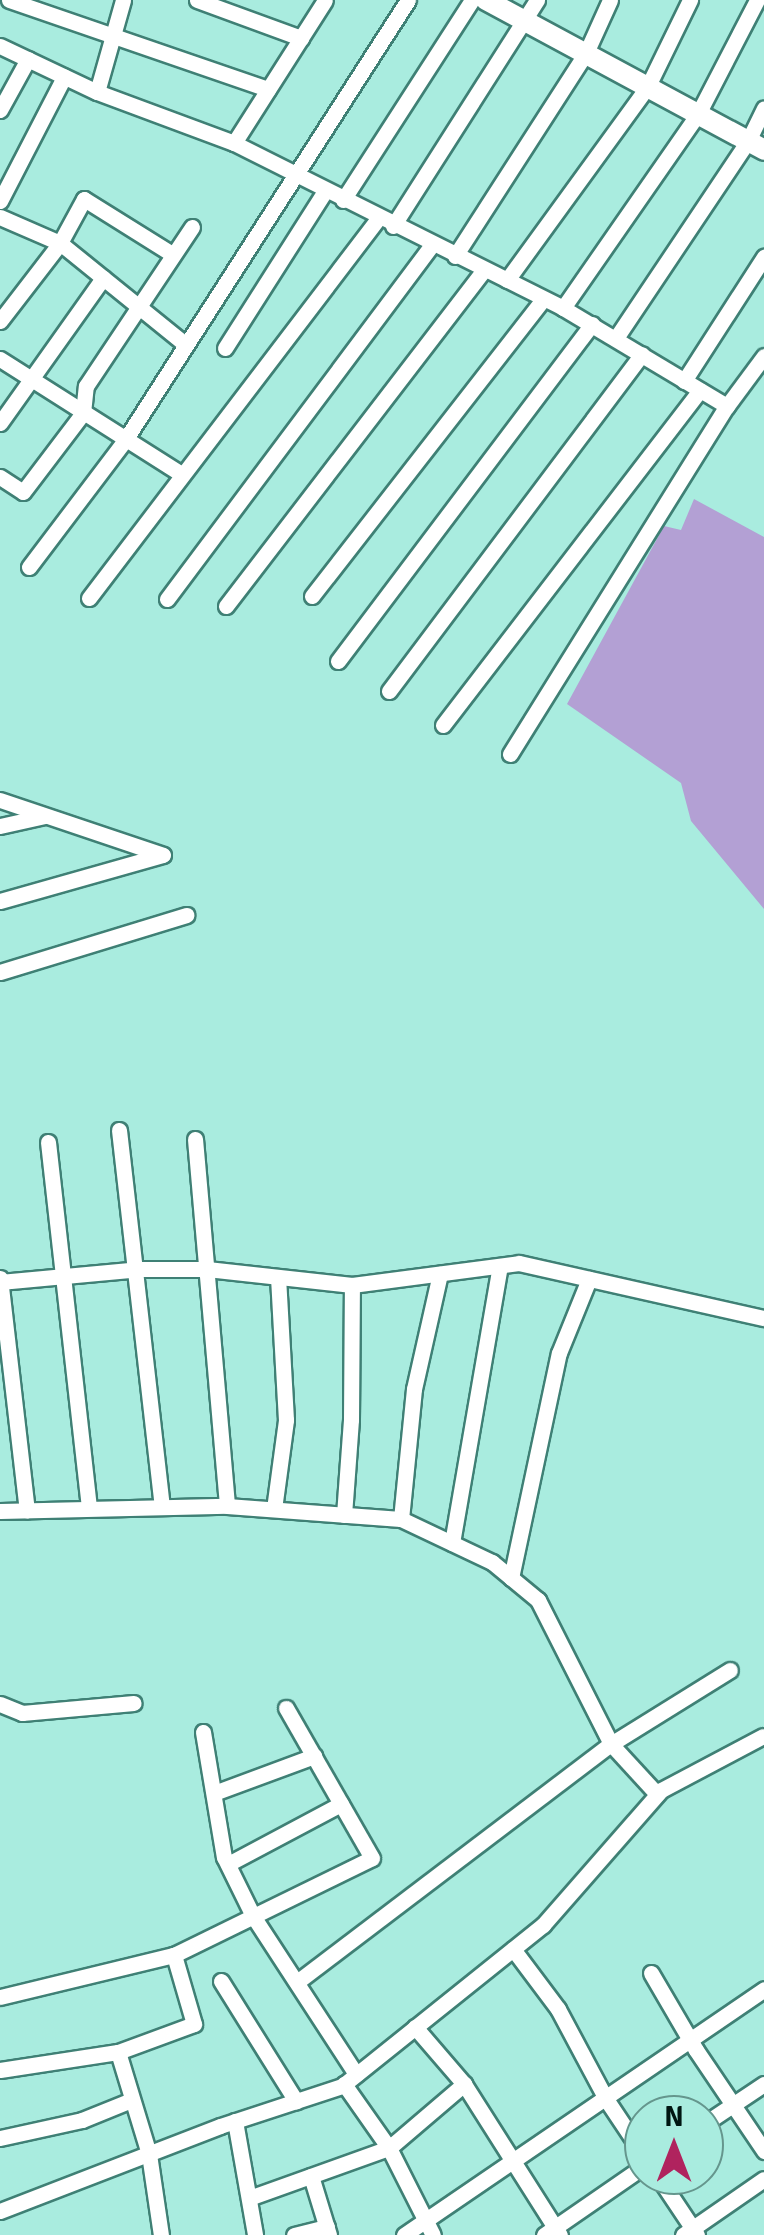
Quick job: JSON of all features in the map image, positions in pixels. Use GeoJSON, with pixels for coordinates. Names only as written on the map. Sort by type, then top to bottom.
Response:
{"type":"FeatureCollection","features":[{"type":"Feature","properties":{"kind":"street"},"geometry":{"type":"LineString","coordinates":[[9,0],[268,88]]}},
{"type":"Feature","properties":{"kind":"street"},"geometry":{"type":"LineString","coordinates":[[98,92],[123,0]]}},
{"type":"Feature","properties":{"kind":"street"},"geometry":{"type":"LineString","coordinates":[[197,0],[301,38]]}},
{"type":"Feature","properties":{"kind":"street"},"geometry":{"type":"LineString","coordinates":[[234,144],[325,0]]}},
{"type":"Feature","properties":{"kind":"street"},"geometry":{"type":"LineString","coordinates":[[29,567],[125,440],[408,0]]}},
{"type":"Feature","properties":{"kind":"street"},"geometry":{"type":"LineString","coordinates":[[343,200],[472,0]]}},
{"type":"Feature","properties":{"kind":"street"},"geometry":{"type":"LineString","coordinates":[[486,0],[756,144]]}},
{"type":"Feature","properties":{"kind":"street"},"geometry":{"type":"LineString","coordinates":[[89,598],[181,474],[386,222],[537,0]]}},
{"type":"Feature","properties":{"kind":"street"},"geometry":{"type":"LineString","coordinates":[[455,256],[586,53],[610,0]]}},
{"type":"Feature","properties":{"kind":"street"},"geometry":{"type":"LineString","coordinates":[[507,280],[648,86],[690,0]]}},
{"type":"Feature","properties":{"kind":"street"},"geometry":{"type":"LineString","coordinates":[[563,308],[699,112],[757,0]]}},
{"type":"Feature","properties":{"kind":"street"},"geometry":{"type":"LineString","coordinates":[[0,46],[98,92],[234,144],[563,308],[728,406]]}},
{"type":"Feature","properties":{"kind":"street"},"geometry":{"type":"LineString","coordinates":[[0,110],[28,59]]}},
{"type":"Feature","properties":{"kind":"street"},"geometry":{"type":"LineString","coordinates":[[0,201],[64,77]]}},
{"type":"Feature","properties":{"kind":"street"},"geometry":{"type":"LineString","coordinates":[[616,338],[756,144],[764,108]]}},
{"type":"Feature","properties":{"kind":"street"},"geometry":{"type":"LineString","coordinates":[[225,348],[325,191]]}},
{"type":"Feature","properties":{"kind":"street"},"geometry":{"type":"LineString","coordinates":[[0,321],[60,243],[84,199],[172,254]]}},
{"type":"Feature","properties":{"kind":"street"},"geometry":{"type":"LineString","coordinates":[[0,217],[60,243],[186,344]]}},
{"type":"Feature","properties":{"kind":"street"},"geometry":{"type":"LineString","coordinates":[[0,477],[22,492],[83,413],[86,386],[192,227]]}},
{"type":"Feature","properties":{"kind":"street"},"geometry":{"type":"LineString","coordinates":[[167,600],[432,244]]}},
{"type":"Feature","properties":{"kind":"street"},"geometry":{"type":"LineString","coordinates":[[684,381],[764,256]]}},
{"type":"Feature","properties":{"kind":"street"},"geometry":{"type":"LineString","coordinates":[[226,606],[484,270]]}},
{"type":"Feature","properties":{"kind":"street"},"geometry":{"type":"LineString","coordinates":[[0,423],[103,278]]}},
{"type":"Feature","properties":{"kind":"street"},"geometry":{"type":"LineString","coordinates":[[312,596],[543,299]]}},
{"type":"Feature","properties":{"kind":"street"},"geometry":{"type":"LineString","coordinates":[[338,661],[592,324]]}},
{"type":"Feature","properties":{"kind":"street"},"geometry":{"type":"LineString","coordinates":[[389,691],[642,354]]}},
{"type":"Feature","properties":{"kind":"street"},"geometry":{"type":"LineString","coordinates":[[510,754],[728,406],[764,356]]}},
{"type":"Feature","properties":{"kind":"street"},"geometry":{"type":"LineString","coordinates":[[0,358],[181,474]]}},
{"type":"Feature","properties":{"kind":"street"},"geometry":{"type":"LineString","coordinates":[[443,725],[700,390]]}},
{"type":"Feature","properties":{"kind":"street"},"geometry":{"type":"LineString","coordinates":[[0,800],[163,855],[0,901]]}},
{"type":"Feature","properties":{"kind":"street"},"geometry":{"type":"LineString","coordinates":[[0,826],[46,815]]}},
{"type":"Feature","properties":{"kind":"street"},"geometry":{"type":"LineString","coordinates":[[0,972],[187,915]]}},
{"type":"Feature","properties":{"kind":"street"},"geometry":{"type":"LineString","coordinates":[[119,1130],[162,1506]]}},
{"type":"Feature","properties":{"kind":"street"},"geometry":{"type":"LineString","coordinates":[[195,1140],[227,1506]]}},
{"type":"Feature","properties":{"kind":"street"},"geometry":{"type":"LineString","coordinates":[[48,1142],[90,1508]]}},
{"type":"Feature","properties":{"kind":"street"},"geometry":{"type":"LineString","coordinates":[[26,1510],[0,1281],[135,1270],[207,1269],[352,1285],[520,1263],[764,1318]]}},
{"type":"Feature","properties":{"kind":"street"},"geometry":{"type":"LineString","coordinates":[[452,1543],[500,1266]]}},
{"type":"Feature","properties":{"kind":"street"},"geometry":{"type":"LineString","coordinates":[[401,1519],[414,1389],[440,1274]]}},
{"type":"Feature","properties":{"kind":"street"},"geometry":{"type":"LineString","coordinates":[[274,1509],[286,1420],[278,1277]]}},
{"type":"Feature","properties":{"kind":"street"},"geometry":{"type":"LineString","coordinates":[[512,1578],[559,1353],[589,1279]]}},
{"type":"Feature","properties":{"kind":"street"},"geometry":{"type":"LineString","coordinates":[[344,1514],[351,1420],[352,1285]]}},
{"type":"Feature","properties":{"kind":"street"},"geometry":{"type":"LineString","coordinates":[[0,1511],[227,1506],[401,1519],[492,1562],[538,1600],[611,1744],[657,1794]]}},
{"type":"Feature","properties":{"kind":"street"},"geometry":{"type":"LineString","coordinates":[[296,1982],[611,1744],[730,1670]]}},
{"type":"Feature","properties":{"kind":"street"},"geometry":{"type":"LineString","coordinates":[[0,1704],[22,1713],[134,1703]]}},
{"type":"Feature","properties":{"kind":"street"},"geometry":{"type":"LineString","coordinates":[[0,1996],[174,1954],[372,1858],[286,1708]]}},
{"type":"Feature","properties":{"kind":"street"},"geometry":{"type":"LineString","coordinates":[[203,1732],[228,1864],[254,1916],[296,1982],[389,2148],[429,2228]]}},
{"type":"Feature","properties":{"kind":"street"},"geometry":{"type":"LineString","coordinates":[[0,2211],[350,2079],[543,1925],[657,1794],[763,1736]]}},
{"type":"Feature","properties":{"kind":"street"},"geometry":{"type":"LineString","coordinates":[[214,1793],[314,1756]]}},
{"type":"Feature","properties":{"kind":"street"},"geometry":{"type":"LineString","coordinates":[[228,1864],[340,1804]]}},
{"type":"Feature","properties":{"kind":"street"},"geometry":{"type":"LineString","coordinates":[[514,1949],[558,2009],[624,2126]]}},
{"type":"Feature","properties":{"kind":"street"},"geometry":{"type":"LineString","coordinates":[[0,2070],[118,2052],[194,2024],[174,1954]]}},
{"type":"Feature","properties":{"kind":"street"},"geometry":{"type":"LineString","coordinates":[[651,1973],[691,2042],[764,2151]]}},
{"type":"Feature","properties":{"kind":"street"},"geometry":{"type":"LineString","coordinates":[[221,1981],[296,2101]]}},
{"type":"Feature","properties":{"kind":"street"},"geometry":{"type":"LineString","coordinates":[[404,2235],[429,2228],[513,2162],[764,1989]]}},
{"type":"Feature","properties":{"kind":"street"},"geometry":{"type":"LineString","coordinates":[[415,2027],[464,2084],[553,2232],[624,2181]]}},
{"type":"Feature","properties":{"kind":"street"},"geometry":{"type":"LineString","coordinates":[[118,2052],[149,2154],[161,2235]]}},
{"type":"Feature","properties":{"kind":"street"},"geometry":{"type":"LineString","coordinates":[[249,2198],[389,2148],[464,2084]]}},
{"type":"Feature","properties":{"kind":"street"},"geometry":{"type":"LineString","coordinates":[[724,2110],[764,2084]]}},
{"type":"Feature","properties":{"kind":"street"},"geometry":{"type":"LineString","coordinates":[[0,2138],[82,2120],[130,2101]]}},
{"type":"Feature","properties":{"kind":"street"},"geometry":{"type":"LineString","coordinates":[[235,2121],[255,2235]]}},
{"type":"Feature","properties":{"kind":"street"},"geometry":{"type":"LineString","coordinates":[[294,2235],[328,2231],[310,2176]]}},
{"type":"Feature","properties":{"kind":"street"},"geometry":{"type":"LineString","coordinates":[[669,2195],[691,2233],[764,2180]]}},
{"type":"Feature","properties":{"kind":"shaded area"},"geometry":{"type":"Polygon","coordinates":[[[694,499],[764,537],[764,909],[691,821],[681,783],[567,704],[664,526],[681,530],[694,499]]]}}]}
